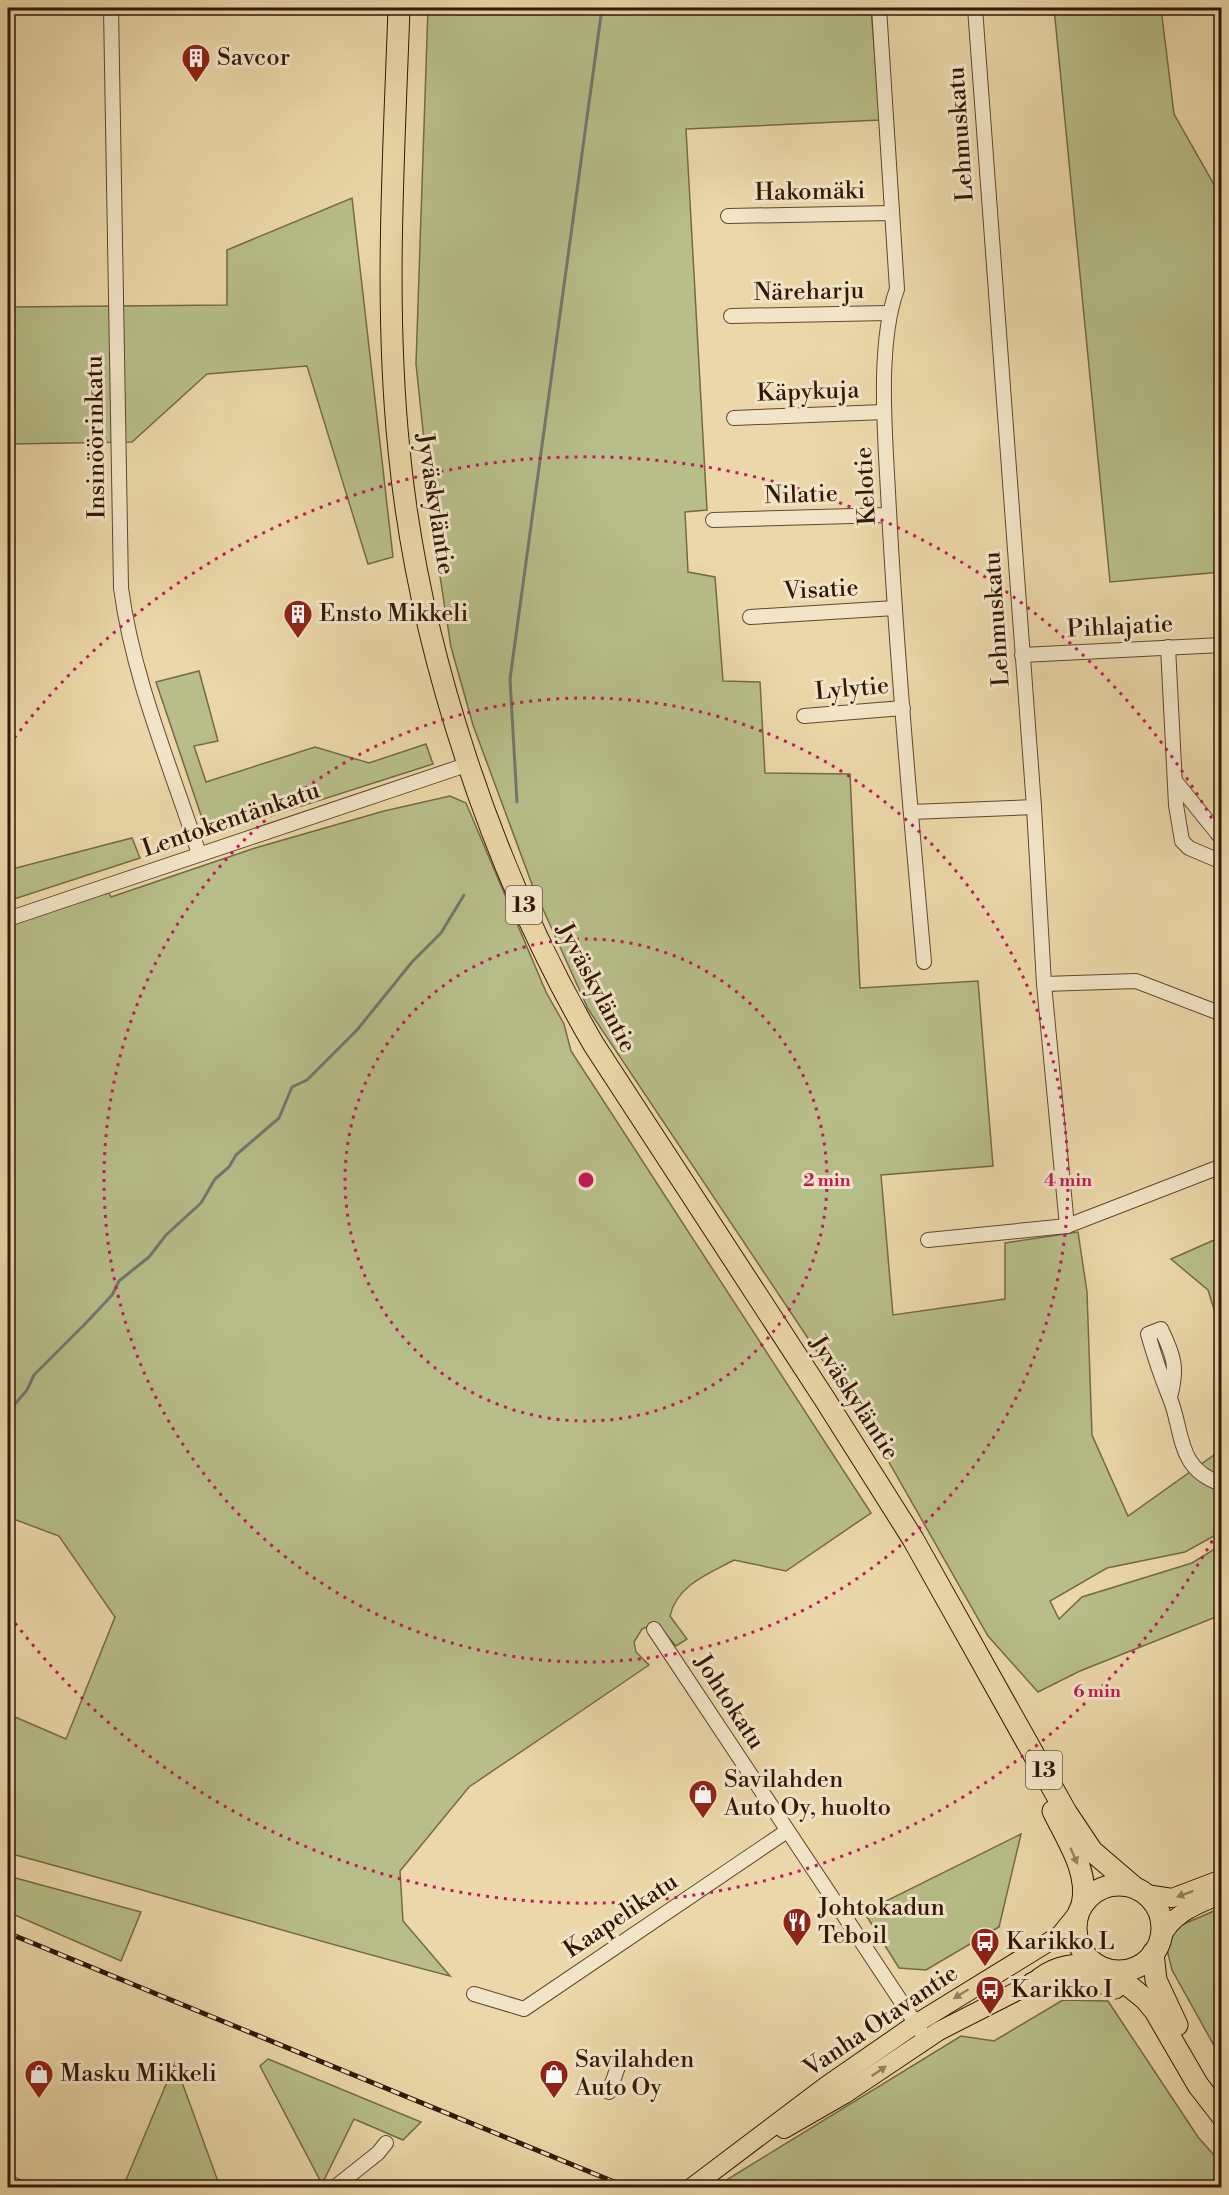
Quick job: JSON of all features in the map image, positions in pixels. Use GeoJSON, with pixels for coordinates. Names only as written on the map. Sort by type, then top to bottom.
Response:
{"type":"FeatureCollection","features":[{"type":"Feature","properties":{"kind":"highway","name":"Jyväskyläntie"},"geometry":{"type":"LineString","coordinates":[[399,8],[392,270],[393,363],[399,450],[423,596],[469,764],[516,888],[575,1012],[913,1539],[1066,1812],[1092,1851],[1140,1890]]}},
{"type":"Feature","properties":{"kind":"highway","name":"Jyväskyläntie"},"geometry":{"type":"LineString","coordinates":[[996,1688],[1074,1855],[1084,1884],[1080,1909]]}},
{"type":"Feature","properties":{"kind":"highway"},"geometry":{"type":"LineString","coordinates":[[1080,1909],[1092,1893],[1103,1887],[1118,1884],[1140,1890]]}},
{"type":"Feature","properties":{"kind":"highway","name":"13"},"geometry":{"type":"LineString","coordinates":[[1140,1890],[1156,1904],[1160,1914],[1156,1980],[1221,2104]]}},
{"type":"Feature","properties":{"kind":"highway","name":"13"},"geometry":{"type":"LineString","coordinates":[[1080,1909],[1079,1937],[1083,1950],[1092,1963]]}},
{"type":"Feature","properties":{"kind":"highway"},"geometry":{"type":"LineString","coordinates":[[1113,1973],[1138,1969],[1157,1946]]}},
{"type":"Feature","properties":{"kind":"highway"},"geometry":{"type":"LineString","coordinates":[[1092,1963],[1113,1973],[1145,1999],[1198,2085],[1221,2116]]}},
{"type":"Feature","properties":{"kind":"highway"},"geometry":{"type":"LineString","coordinates":[[1033,1983],[1068,1976],[1107,1984],[1124,1992],[1162,2025]]}},
{"type":"Feature","properties":{"kind":"main road"},"geometry":{"type":"LineString","coordinates":[[1140,1890],[1172,1898],[1221,1879]]}},
{"type":"Feature","properties":{"kind":"main road"},"geometry":{"type":"LineString","coordinates":[[1157,1946],[1170,1922],[1177,1916],[1221,1894]]}},
{"type":"Feature","properties":{"kind":"main road","name":"Vanha Otavantie"},"geometry":{"type":"LineString","coordinates":[[921,2031],[972,1987],[1060,1935],[1080,1909]]}},
{"type":"Feature","properties":{"kind":"main road","name":"Vanha Otavantie"},"geometry":{"type":"LineString","coordinates":[[691,2187],[826,2086],[921,2031],[1033,1983],[1042,1974],[1064,1965],[1092,1963]]}},
{"type":"Feature","properties":{"kind":"street","name":"Insinöörinkatu"},"geometry":{"type":"LineString","coordinates":[[111,8],[121,588],[132,643],[199,854]]}},
{"type":"Feature","properties":{"kind":"street","name":"Kelotie"},"geometry":{"type":"LineString","coordinates":[[879,8],[897,289],[888,313],[884,412],[895,608],[924,962]]}},
{"type":"Feature","properties":{"kind":"street","name":"Lehmuskatu"},"geometry":{"type":"LineString","coordinates":[[975,8],[1034,807],[1044,984],[1067,1226]]}},
{"type":"Feature","properties":{"kind":"street","name":"Hakomäki"},"geometry":{"type":"LineString","coordinates":[[728,216],[892,213]]}},
{"type":"Feature","properties":{"kind":"street","name":"Näreharju"},"geometry":{"type":"LineString","coordinates":[[731,316],[888,313]]}},
{"type":"Feature","properties":{"kind":"street","name":"Käpykuja"},"geometry":{"type":"LineString","coordinates":[[734,418],[884,412]]}},
{"type":"Feature","properties":{"kind":"street","name":"Nilatie"},"geometry":{"type":"LineString","coordinates":[[713,520],[889,515]]}},
{"type":"Feature","properties":{"kind":"street","name":"Visatie"},"geometry":{"type":"LineString","coordinates":[[750,617],[895,608]]}},
{"type":"Feature","properties":{"kind":"street","name":"Pihlajatie"},"geometry":{"type":"LineString","coordinates":[[1022,656],[1221,645]]}},
{"type":"Feature","properties":{"kind":"street"},"geometry":{"type":"LineString","coordinates":[[1168,647],[1182,841],[1189,848],[1221,862]]}},
{"type":"Feature","properties":{"kind":"street","name":"Lylytie"},"geometry":{"type":"LineString","coordinates":[[804,716],[903,708]]}},
{"type":"Feature","properties":{"kind":"street","name":"Lentokentänkatu"},"geometry":{"type":"LineString","coordinates":[[8,919],[469,764]]}},
{"type":"Feature","properties":{"kind":"street"},"geometry":{"type":"LineString","coordinates":[[1176,782],[1221,839]]}},
{"type":"Feature","properties":{"kind":"street"},"geometry":{"type":"LineString","coordinates":[[910,812],[1034,807]]}},
{"type":"Feature","properties":{"kind":"street"},"geometry":{"type":"LineString","coordinates":[[1044,984],[1136,981],[1221,1014]]}},
{"type":"Feature","properties":{"kind":"street"},"geometry":{"type":"LineString","coordinates":[[928,1240],[1067,1226],[1221,1166]]}},
{"type":"Feature","properties":{"kind":"street"},"geometry":{"type":"LineString","coordinates":[[1170,1397],[1181,1447],[1192,1464],[1213,1481],[1221,1484]]}},
{"type":"Feature","properties":{"kind":"street","name":"Johtokatu"},"geometry":{"type":"LineString","coordinates":[[654,1629],[921,2031]]}},
{"type":"Feature","properties":{"kind":"street","name":"Kaapelikatu"},"geometry":{"type":"LineString","coordinates":[[474,1994],[525,2009],[787,1831]]}},
{"type":"Feature","properties":{"kind":"street"},"geometry":{"type":"LineString","coordinates":[[609,2092],[619,2064]]}},
{"type":"Feature","properties":{"kind":"street"},"geometry":{"type":"LineString","coordinates":[[334,2187],[378,2153],[386,2144]]}},
{"type":"Feature","properties":{"kind":"street"},"geometry":{"type":"LineString","coordinates":[[8,2182],[20,2187]]}},
{"type":"Feature","properties":{"kind":"green space"},"geometry":{"type":"Polygon","coordinates":[[[428,8],[871,8],[880,120],[686,129],[707,510],[685,512],[688,572],[715,577],[723,681],[760,682],[765,773],[850,774],[860,988],[978,981],[993,1166],[881,1175],[893,1315],[1005,1299],[1005,1243],[1078,1232],[1087,1292],[1092,1435],[1128,1516],[1221,1450],[1221,1532],[1185,1552],[1107,1568],[1050,1601],[1059,1619],[1082,1597],[1192,1563],[1221,1545],[1221,1615],[1080,1671],[1038,1692],[988,1636],[878,1443],[588,1009],[533,887],[473,725],[451,647],[435,544],[416,364],[428,8]]]}},
{"type":"Feature","properties":{"kind":"green space"},"geometry":{"type":"Polygon","coordinates":[[[1054,8],[1161,8],[1174,114],[1221,197],[1221,572],[1110,582],[1054,8]]]}},
{"type":"Feature","properties":{"kind":"green space"},"geometry":{"type":"Polygon","coordinates":[[[352,198],[393,557],[368,564],[307,366],[207,374],[132,442],[8,444],[8,307],[227,305],[227,250],[352,198]]]}},
{"type":"Feature","properties":{"kind":"green space"},"geometry":{"type":"Polygon","coordinates":[[[199,671],[218,741],[194,746],[206,782],[315,747],[369,763],[426,744],[433,764],[208,836],[156,682],[199,671]]]}},
{"type":"Feature","properties":{"kind":"green space"},"geometry":{"type":"Polygon","coordinates":[[[450,796],[466,803],[546,992],[564,1024],[571,1051],[871,1513],[786,1571],[734,1560],[686,1588],[679,1596],[670,1616],[687,1639],[676,1646],[656,1623],[642,1629],[634,1642],[636,1652],[649,1665],[469,1787],[400,1871],[403,1921],[450,1976],[8,1853],[8,1714],[66,1739],[115,1617],[59,1536],[8,1517],[8,925],[95,896],[109,893],[111,897],[255,848],[384,811],[450,796]]]}},
{"type":"Feature","properties":{"kind":"green space"},"geometry":{"type":"Polygon","coordinates":[[[132,838],[140,858],[8,901],[8,870],[132,838]]]}},
{"type":"Feature","properties":{"kind":"green space"},"geometry":{"type":"Polygon","coordinates":[[[1221,1237],[1221,1332],[1208,1290],[1171,1259],[1221,1237]]]}},
{"type":"Feature","properties":{"kind":"green space"},"geometry":{"type":"Polygon","coordinates":[[[1021,1834],[999,1927],[926,1970],[899,1968],[864,1912],[1021,1834]]]}},
{"type":"Feature","properties":{"kind":"green space"},"geometry":{"type":"Polygon","coordinates":[[[8,1876],[141,1912],[121,1961],[8,1912],[8,1876]]]}},
{"type":"Feature","properties":{"kind":"green space"},"geometry":{"type":"Polygon","coordinates":[[[1221,1908],[1221,2058],[1172,1970],[1163,1933],[1221,1908]]]}},
{"type":"Feature","properties":{"kind":"green space"},"geometry":{"type":"Polygon","coordinates":[[[1063,2000],[1108,2001],[1198,2137],[1221,2163],[1221,2187],[715,2187],[961,2036],[994,2041],[1063,2000]]]}},
{"type":"Feature","properties":{"kind":"green space"},"geometry":{"type":"Polygon","coordinates":[[[268,2059],[421,2122],[403,2140],[354,2119],[322,2184],[260,2066],[268,2059]]]}},
{"type":"Feature","properties":{"kind":"green space"},"geometry":{"type":"Polygon","coordinates":[[[175,2063],[220,2187],[123,2187],[175,2063]]]}},
{"type":"Feature","properties":{"kind":"waterway"},"geometry":{"type":"LineString","coordinates":[[517,802],[510,679],[602,8]]}},
{"type":"Feature","properties":{"kind":"waterway"},"geometry":{"type":"LineString","coordinates":[[8,1412],[27,1390],[34,1375],[112,1295],[119,1281],[149,1257],[166,1235],[201,1203],[215,1179],[229,1167],[236,1155],[279,1118],[292,1087],[307,1080],[357,1030],[412,962],[441,933],[464,895]]}},
{"type":"Feature","properties":{"kind":"railway"},"geometry":{"type":"LineString","coordinates":[[8,1933],[629,2188]]}},
{"type":"Feature","properties":{"kind":"place","name":"Savcor"},"geometry":{"type":"Point","coordinates":[196,84]}},
{"type":"Feature","properties":{"kind":"place","name":"Ensto Mikkeli"},"geometry":{"type":"Point","coordinates":[298,640]}},
{"type":"Feature","properties":{"kind":"place","name":"Savilahden Auto Oy, huolto"},"geometry":{"type":"Point","coordinates":[703,1820]}},
{"type":"Feature","properties":{"kind":"place","name":"Johtokadun Teboil"},"geometry":{"type":"Point","coordinates":[797,1948]}},
{"type":"Feature","properties":{"kind":"place","name":"Karikko L"},"geometry":{"type":"Point","coordinates":[985,1968]}},
{"type":"Feature","properties":{"kind":"place","name":"Karikko I"},"geometry":{"type":"Point","coordinates":[990,2016]}},
{"type":"Feature","properties":{"kind":"place","name":"Masku Mikkeli"},"geometry":{"type":"Point","coordinates":[39,2100]}},
{"type":"Feature","properties":{"kind":"place","name":"Savilahden Auto Oy"},"geometry":{"type":"Point","coordinates":[554,2100]}}]}
